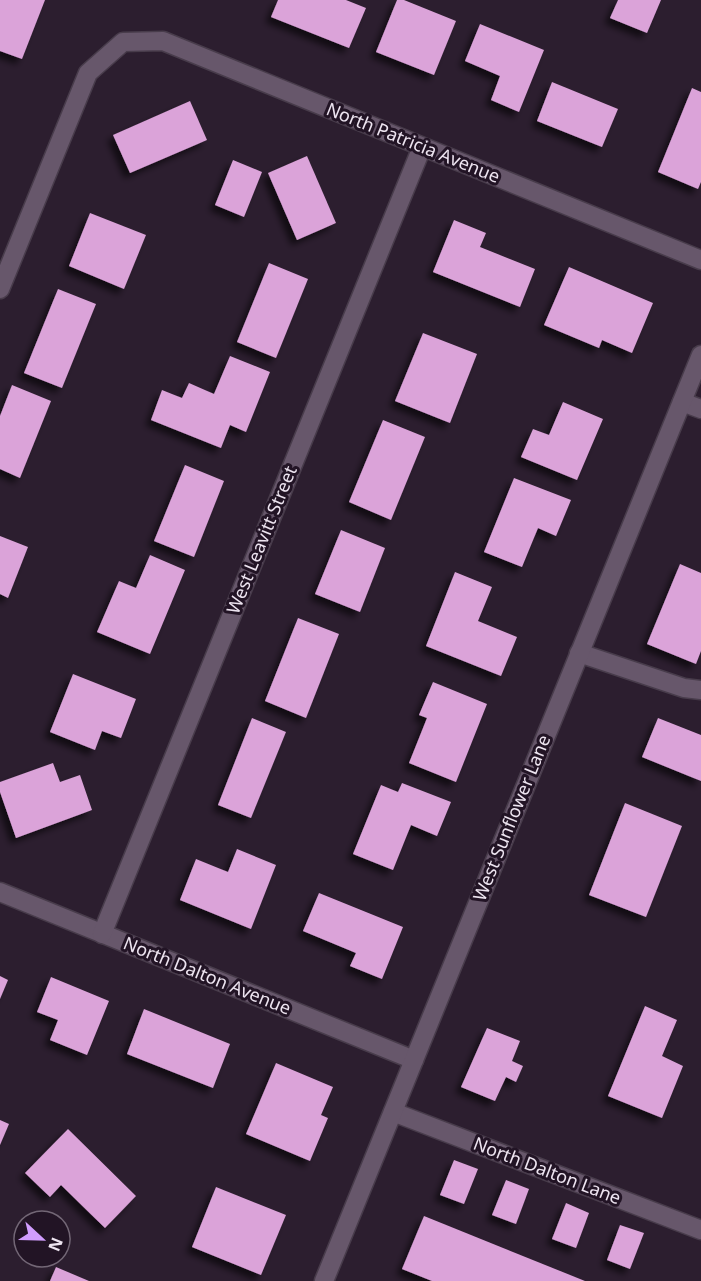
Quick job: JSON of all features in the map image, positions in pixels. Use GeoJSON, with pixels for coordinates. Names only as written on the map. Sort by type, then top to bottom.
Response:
{"type":"FeatureCollection","features":[{"type":"Feature","properties":{"kind":"street","name":"North Patricia Avenue"},"geometry":{"type":"LineString","coordinates":[[0,289],[88,73],[123,42],[163,41],[701,260]]}},
{"type":"Feature","properties":{"kind":"street","name":"West Leavitt Street"},"geometry":{"type":"LineString","coordinates":[[102,934],[422,147]]}},
{"type":"Feature","properties":{"kind":"street","name":"West Sunflower Lane"},"geometry":{"type":"LineString","coordinates":[[324,1281],[701,355]]}},
{"type":"Feature","properties":{"kind":"street"},"geometry":{"type":"LineString","coordinates":[[682,402],[701,409]]}},
{"type":"Feature","properties":{"kind":"street"},"geometry":{"type":"LineString","coordinates":[[579,653],[684,688],[701,690]]}},
{"type":"Feature","properties":{"kind":"street","name":"North Dalton Avenue"},"geometry":{"type":"LineString","coordinates":[[0,892],[414,1060]]}},
{"type":"Feature","properties":{"kind":"street","name":"North Dalton Lane"},"geometry":{"type":"LineString","coordinates":[[393,1112],[701,1230]]}},
{"type":"Feature","properties":{"kind":"building"},"geometry":{"type":"Polygon","coordinates":[[[0,0],[45,0],[22,59],[0,51],[0,0]]]}},
{"type":"Feature","properties":{"kind":"building"},"geometry":{"type":"Polygon","coordinates":[[[278,0],[346,0],[366,8],[349,48],[271,17],[278,0]]]}},
{"type":"Feature","properties":{"kind":"building"},"geometry":{"type":"Polygon","coordinates":[[[397,0],[404,0],[456,21],[434,75],[376,52],[397,0]]]}},
{"type":"Feature","properties":{"kind":"building"},"geometry":{"type":"Polygon","coordinates":[[[618,0],[661,0],[647,33],[610,18],[618,0]]]}},
{"type":"Feature","properties":{"kind":"building"},"geometry":{"type":"Polygon","coordinates":[[[480,24],[544,50],[519,112],[491,100],[500,76],[465,61],[480,24]]]}},
{"type":"Feature","properties":{"kind":"building"},"geometry":{"type":"Polygon","coordinates":[[[552,82],[618,109],[602,147],[537,121],[552,82]]]}},
{"type":"Feature","properties":{"kind":"building"},"geometry":{"type":"Polygon","coordinates":[[[692,88],[701,92],[701,182],[698,189],[658,172],[692,88]]]}},
{"type":"Feature","properties":{"kind":"building"},"geometry":{"type":"Polygon","coordinates":[[[190,101],[207,140],[130,173],[113,135],[190,101]]]}},
{"type":"Feature","properties":{"kind":"building"},"geometry":{"type":"Polygon","coordinates":[[[307,156],[336,223],[297,240],[268,173],[307,156]]]}},
{"type":"Feature","properties":{"kind":"building"},"geometry":{"type":"Polygon","coordinates":[[[233,160],[262,172],[244,217],[215,205],[233,160]]]}},
{"type":"Feature","properties":{"kind":"building"},"geometry":{"type":"Polygon","coordinates":[[[90,213],[146,235],[124,289],[69,266],[90,213]]]}},
{"type":"Feature","properties":{"kind":"building"},"geometry":{"type":"Polygon","coordinates":[[[454,220],[486,233],[480,247],[535,269],[520,307],[433,272],[454,220]]]}},
{"type":"Feature","properties":{"kind":"building"},"geometry":{"type":"Polygon","coordinates":[[[269,263],[308,279],[276,358],[237,342],[269,263]]]}},
{"type":"Feature","properties":{"kind":"building"},"geometry":{"type":"Polygon","coordinates":[[[569,267],[653,303],[632,353],[602,340],[599,348],[544,325],[569,267]]]}},
{"type":"Feature","properties":{"kind":"building"},"geometry":{"type":"Polygon","coordinates":[[[58,289],[96,304],[62,388],[24,373],[58,289]]]}},
{"type":"Feature","properties":{"kind":"building"},"geometry":{"type":"Polygon","coordinates":[[[423,333],[477,354],[450,423],[395,401],[423,333]]]}},
{"type":"Feature","properties":{"kind":"building"},"geometry":{"type":"Polygon","coordinates":[[[230,356],[270,372],[246,432],[230,425],[221,448],[151,420],[162,390],[182,398],[189,383],[214,394],[230,356]]]}},
{"type":"Feature","properties":{"kind":"building"},"geometry":{"type":"Polygon","coordinates":[[[12,385],[51,401],[20,478],[0,469],[0,416],[12,385]]]}},
{"type":"Feature","properties":{"kind":"building"},"geometry":{"type":"Polygon","coordinates":[[[563,402],[603,419],[577,480],[521,457],[533,429],[549,435],[563,402]]]}},
{"type":"Feature","properties":{"kind":"building"},"geometry":{"type":"Polygon","coordinates":[[[383,420],[425,437],[391,520],[349,502],[383,420]]]}},
{"type":"Feature","properties":{"kind":"building"},"geometry":{"type":"Polygon","coordinates":[[[185,465],[224,481],[194,557],[154,541],[185,465]]]}},
{"type":"Feature","properties":{"kind":"building"},"geometry":{"type":"Polygon","coordinates":[[[514,478],[571,500],[556,536],[538,528],[522,567],[484,552],[514,478]]]}},
{"type":"Feature","properties":{"kind":"building"},"geometry":{"type":"Polygon","coordinates":[[[341,530],[385,548],[360,612],[315,594],[341,530]]]}},
{"type":"Feature","properties":{"kind":"building"},"geometry":{"type":"Polygon","coordinates":[[[0,536],[28,547],[8,598],[0,594],[0,536]]]}},
{"type":"Feature","properties":{"kind":"building"},"geometry":{"type":"Polygon","coordinates":[[[150,555],[185,570],[150,654],[97,632],[119,581],[136,588],[150,555]]]}},
{"type":"Feature","properties":{"kind":"building"},"geometry":{"type":"Polygon","coordinates":[[[680,564],[701,573],[701,651],[696,664],[647,644],[680,564]]]}},
{"type":"Feature","properties":{"kind":"building"},"geometry":{"type":"Polygon","coordinates":[[[455,572],[492,587],[478,621],[517,637],[501,676],[426,646],[455,572]]]}},
{"type":"Feature","properties":{"kind":"building"},"geometry":{"type":"Polygon","coordinates":[[[298,618],[339,634],[306,718],[265,701],[298,618]]]}},
{"type":"Feature","properties":{"kind":"building"},"geometry":{"type":"Polygon","coordinates":[[[73,674],[136,699],[121,738],[102,731],[95,750],[50,732],[73,674]]]}},
{"type":"Feature","properties":{"kind":"building"},"geometry":{"type":"Polygon","coordinates":[[[433,682],[487,704],[456,782],[409,763],[427,718],[419,715],[433,682]]]}},
{"type":"Feature","properties":{"kind":"building"},"geometry":{"type":"Polygon","coordinates":[[[252,718],[286,732],[251,818],[218,805],[252,718]]]}},
{"type":"Feature","properties":{"kind":"building"},"geometry":{"type":"Polygon","coordinates":[[[658,718],[701,735],[701,781],[642,757],[658,718]]]}},
{"type":"Feature","properties":{"kind":"building"},"geometry":{"type":"Polygon","coordinates":[[[53,763],[60,782],[80,775],[92,810],[16,838],[0,792],[0,782],[53,763]]]}},
{"type":"Feature","properties":{"kind":"building"},"geometry":{"type":"Polygon","coordinates":[[[402,783],[451,802],[437,836],[411,825],[393,870],[353,854],[381,785],[398,792],[402,783]]]}},
{"type":"Feature","properties":{"kind":"building"},"geometry":{"type":"Polygon","coordinates":[[[625,803],[682,826],[646,917],[589,895],[625,803]]]}},
{"type":"Feature","properties":{"kind":"building"},"geometry":{"type":"Polygon","coordinates":[[[237,849],[276,865],[251,929],[180,900],[196,859],[228,872],[237,849]]]}},
{"type":"Feature","properties":{"kind":"building"},"geometry":{"type":"Polygon","coordinates":[[[319,893],[403,927],[382,979],[350,966],[356,953],[303,931],[319,893]]]}},
{"type":"Feature","properties":{"kind":"building"},"geometry":{"type":"Polygon","coordinates":[[[0,976],[8,980],[0,999],[0,976]]]}},
{"type":"Feature","properties":{"kind":"building"},"geometry":{"type":"Polygon","coordinates":[[[51,977],[109,1001],[87,1055],[50,1040],[58,1020],[37,1012],[51,977]]]}},
{"type":"Feature","properties":{"kind":"building"},"geometry":{"type":"Polygon","coordinates":[[[645,1006],[677,1020],[662,1056],[683,1066],[662,1118],[608,1096],[645,1006]]]}},
{"type":"Feature","properties":{"kind":"building"},"geometry":{"type":"Polygon","coordinates":[[[144,1009],[230,1044],[213,1088],[127,1054],[144,1009]]]}},
{"type":"Feature","properties":{"kind":"building"},"geometry":{"type":"Polygon","coordinates":[[[487,1028],[520,1041],[512,1061],[523,1066],[516,1082],[506,1077],[495,1101],[461,1087],[487,1028]]]}},
{"type":"Feature","properties":{"kind":"building"},"geometry":{"type":"Polygon","coordinates":[[[276,1063],[333,1087],[321,1115],[328,1118],[310,1161],[246,1134],[276,1063]]]}},
{"type":"Feature","properties":{"kind":"building"},"geometry":{"type":"Polygon","coordinates":[[[0,1120],[9,1124],[0,1145],[0,1120]]]}},
{"type":"Feature","properties":{"kind":"building"},"geometry":{"type":"Polygon","coordinates":[[[68,1129],[136,1196],[105,1228],[61,1185],[50,1197],[25,1173],[68,1129]]]}},
{"type":"Feature","properties":{"kind":"building"},"geometry":{"type":"Polygon","coordinates":[[[454,1160],[478,1169],[464,1204],[440,1195],[454,1160]]]}},
{"type":"Feature","properties":{"kind":"building"},"geometry":{"type":"Polygon","coordinates":[[[506,1180],[529,1189],[516,1224],[492,1215],[506,1180]]]}},
{"type":"Feature","properties":{"kind":"building"},"geometry":{"type":"Polygon","coordinates":[[[216,1187],[286,1215],[261,1275],[192,1247],[216,1187]]]}},
{"type":"Feature","properties":{"kind":"building"},"geometry":{"type":"Polygon","coordinates":[[[566,1203],[589,1213],[576,1248],[552,1239],[566,1203]]]}},
{"type":"Feature","properties":{"kind":"building"},"geometry":{"type":"Polygon","coordinates":[[[424,1216],[585,1281],[432,1281],[402,1269],[424,1216]]]}},
{"type":"Feature","properties":{"kind":"building"},"geometry":{"type":"Polygon","coordinates":[[[620,1225],[644,1233],[630,1269],[607,1260],[620,1225]]]}},
{"type":"Feature","properties":{"kind":"building"},"geometry":{"type":"Polygon","coordinates":[[[55,1269],[61,1269],[89,1281],[50,1281],[55,1269]]]}}]}
